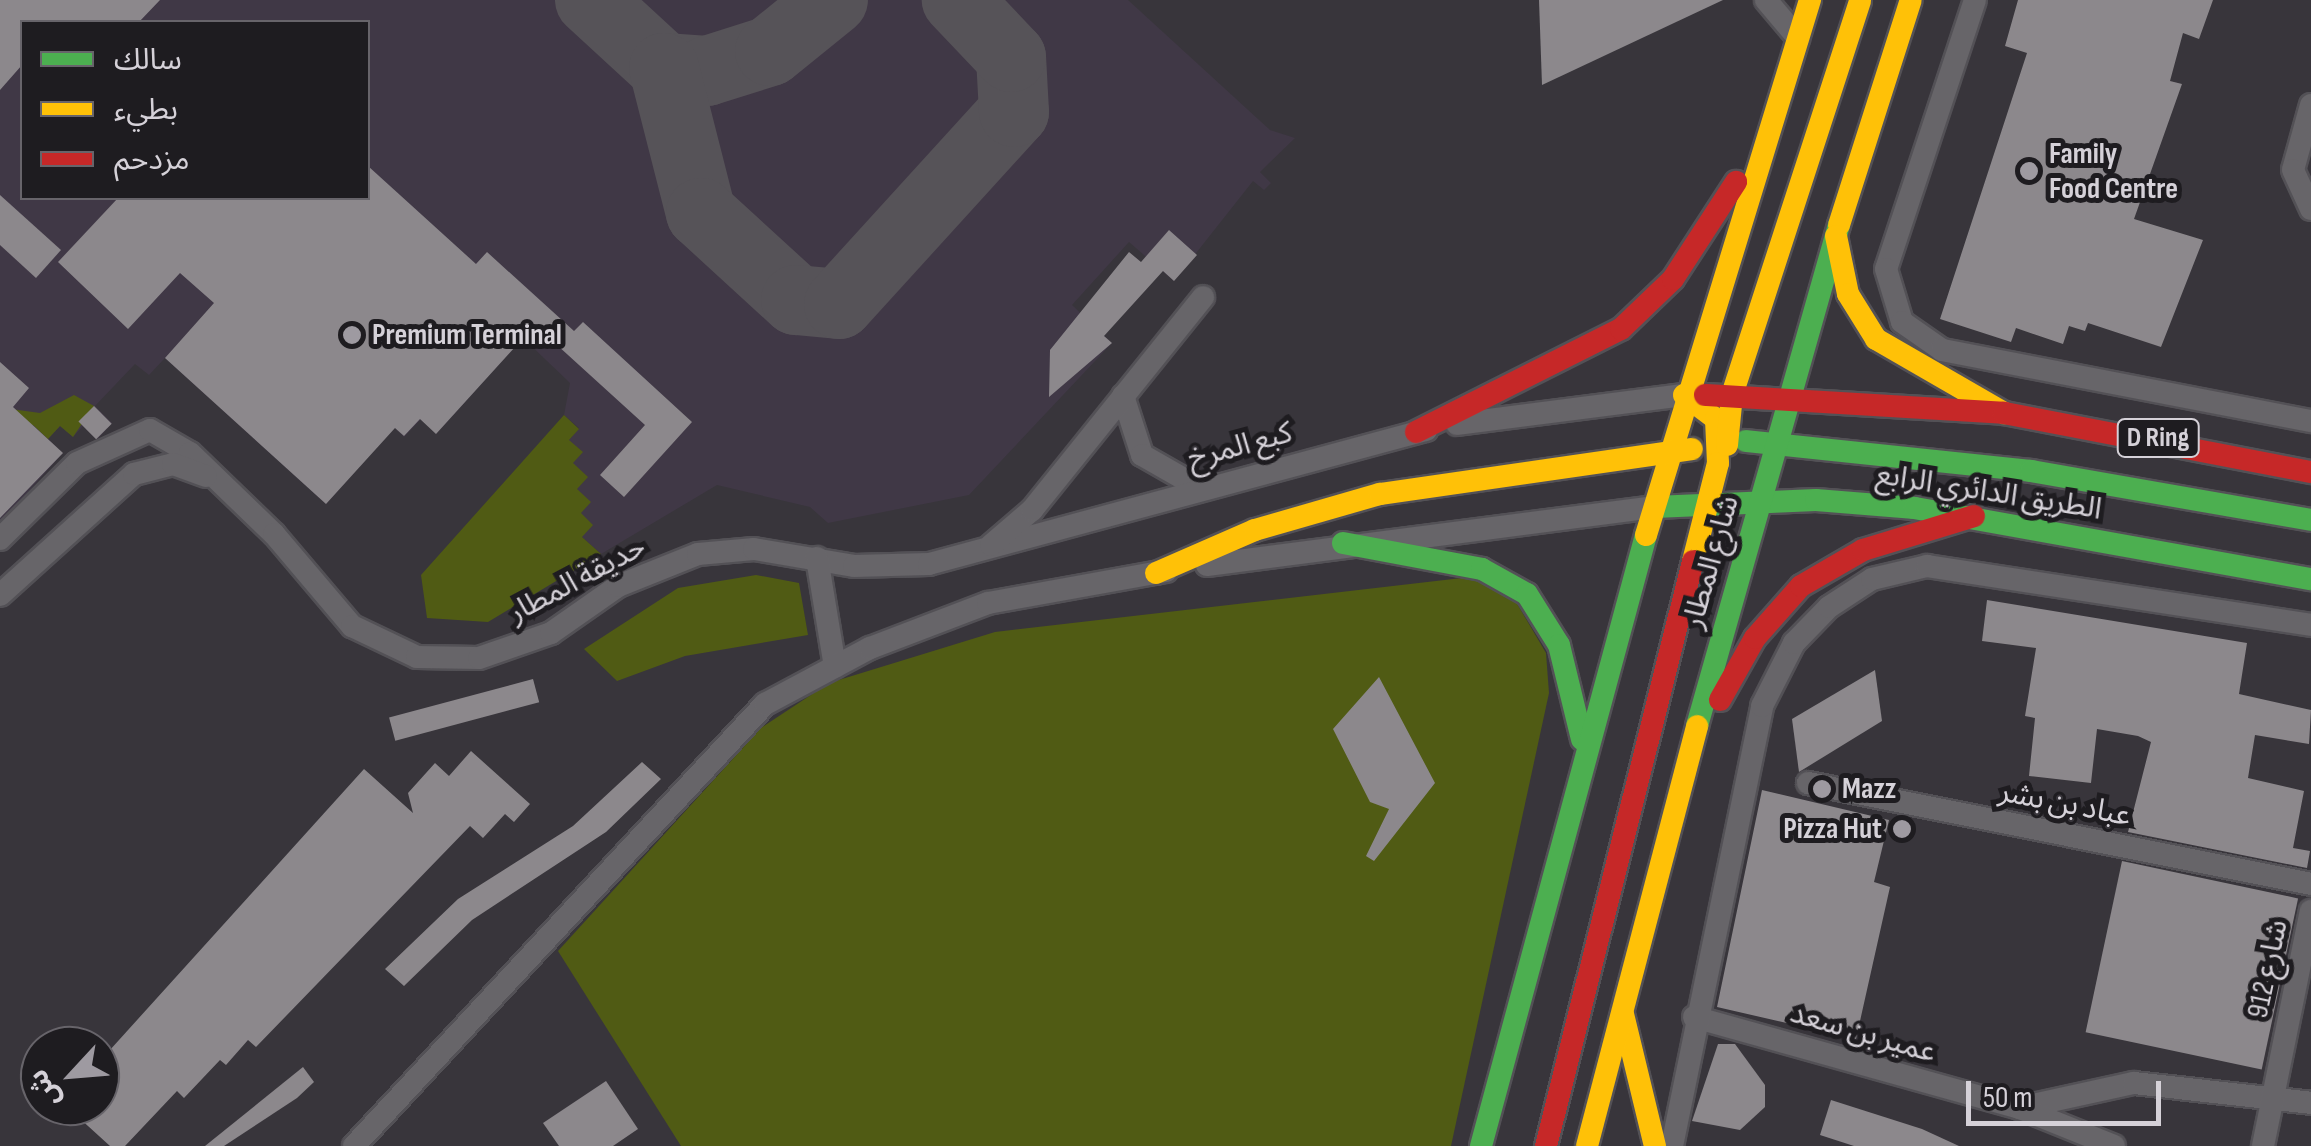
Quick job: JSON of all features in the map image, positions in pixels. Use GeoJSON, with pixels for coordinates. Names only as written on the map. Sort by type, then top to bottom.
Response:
{"type":"FeatureCollection","features":[{"type":"Feature","properties":{"kind":"main road"},"geometry":{"type":"LineString","coordinates":[[1481,1146],[1583,743],[1655,507],[1684,395],[1810,0]]}},
{"type":"Feature","properties":{"kind":"main road"},"geometry":{"type":"LineString","coordinates":[[1546,1146],[1724,442],[1732,395],[1860,0]]}},
{"type":"Feature","properties":{"kind":"main road","name":"شارع المطار"},"geometry":{"type":"LineString","coordinates":[[1587,1146],[1683,764],[1759,500],[1785,394],[1834,229],[1911,0]]}},
{"type":"Feature","properties":{"kind":"main road"},"geometry":{"type":"LineString","coordinates":[[1416,432],[1585,354],[1633,318],[1696,248],[1773,118]]}},
{"type":"Feature","properties":{"kind":"main road"},"geometry":{"type":"LineString","coordinates":[[1834,229],[1848,294],[1868,330],[1910,364],[2004,412]]}},
{"type":"Feature","properties":{"kind":"main road"},"geometry":{"type":"LineString","coordinates":[[1655,507],[1677,470],[1768,421],[1785,394]]}},
{"type":"Feature","properties":{"kind":"main road","name":"D Ring"},"geometry":{"type":"LineString","coordinates":[[1684,395],[1785,394],[2004,412],[2311,472]]}},
{"type":"Feature","properties":{"kind":"main road"},"geometry":{"type":"LineString","coordinates":[[1684,395],[1710,410],[1738,485],[1759,500]]}},
{"type":"Feature","properties":{"kind":"main road"},"geometry":{"type":"LineString","coordinates":[[1156,573],[1255,530],[1380,494],[1724,442],[1774,442],[2031,472],[2311,520]]}},
{"type":"Feature","properties":{"kind":"main road","name":"الطريق الدائري الرابع"},"geometry":{"type":"LineString","coordinates":[[1655,507],[1759,500],[1974,516],[2311,579]]}},
{"type":"Feature","properties":{"kind":"main road"},"geometry":{"type":"LineString","coordinates":[[1683,764],[1755,638],[1800,586],[1863,550],[1974,516]]}},
{"type":"Feature","properties":{"kind":"main road"},"geometry":{"type":"LineString","coordinates":[[1343,543],[1482,570],[1527,594],[1559,646],[1583,743]]}},
{"type":"Feature","properties":{"kind":"main road"},"geometry":{"type":"LineString","coordinates":[[1622,1007],[1655,1146]]}},
{"type":"Feature","properties":{"kind":"street"},"geometry":{"type":"LineString","coordinates":[[1766,0],[1798,38]]}},
{"type":"Feature","properties":{"kind":"street"},"geometry":{"type":"LineString","coordinates":[[1974,0],[1889,255],[1894,310],[1942,350],[2311,421]]}},
{"type":"Feature","properties":{"kind":"street"},"geometry":{"type":"LineString","coordinates":[[2311,105],[2293,170],[2311,209]]}},
{"type":"Feature","properties":{"kind":"street"},"geometry":{"type":"LineString","coordinates":[[978,555],[1032,510],[1202,297]]}},
{"type":"Feature","properties":{"kind":"street","name":"كبع المرخ"},"geometry":{"type":"LineString","coordinates":[[817,558],[899,567],[978,555],[1198,487],[1416,432],[1684,395]]}},
{"type":"Feature","properties":{"kind":"street"},"geometry":{"type":"LineString","coordinates":[[1123,396],[1142,455],[1198,487]]}},
{"type":"Feature","properties":{"kind":"street","name":"حديقة المطار"},"geometry":{"type":"LineString","coordinates":[[0,539],[77,463],[136,430],[175,442],[274,534],[331,610],[416,657],[514,649],[618,586],[698,554],[754,549],[817,558]]}},
{"type":"Feature","properties":{"kind":"street"},"geometry":{"type":"LineString","coordinates":[[0,594],[134,474],[174,464],[217,483]]}},
{"type":"Feature","properties":{"kind":"street"},"geometry":{"type":"LineString","coordinates":[[354,1146],[661,822],[735,731],[835,667],[988,604],[1343,543],[1655,507]]}},
{"type":"Feature","properties":{"kind":"street"},"geometry":{"type":"LineString","coordinates":[[817,558],[835,667]]}},
{"type":"Feature","properties":{"kind":"street"},"geometry":{"type":"LineString","coordinates":[[1672,1146],[1694,1017],[1762,706],[1794,643],[1856,589],[1927,566],[2311,625]]}},
{"type":"Feature","properties":{"kind":"street","name":"عباد بن بشر"},"geometry":{"type":"LineString","coordinates":[[1808,784],[2311,884]]}},
{"type":"Feature","properties":{"kind":"street","name":"شارع 912"},"geometry":{"type":"LineString","coordinates":[[2263,1146],[2311,911]]}},
{"type":"Feature","properties":{"kind":"street","name":"عمير بن سعد"},"geometry":{"type":"LineString","coordinates":[[1694,1017],[2019,1108],[2134,1083],[2311,1103]]}},
{"type":"Feature","properties":{"kind":"street"},"geometry":{"type":"LineString","coordinates":[[2019,1108],[2114,1146]]}},
{"type":"Feature","properties":{"kind":"shaded area"},"geometry":{"type":"Polygon","coordinates":[[[0,0],[1128,0],[1270,130],[1295,138],[1260,172],[1271,183],[1264,190],[1253,181],[1174,281],[1129,242],[1072,305],[1112,343],[969,495],[828,523],[810,507],[717,485],[601,554],[582,537],[569,440],[579,428],[564,415],[570,383],[523,338],[436,434],[425,415],[404,437],[388,421],[385,438],[326,504],[165,358],[149,375],[135,364],[95,406],[112,423],[97,440],[83,426],[73,437],[60,426],[48,439],[63,453],[0,523],[0,0]]]}},
{"type":"Feature","properties":{"kind":"green space"},"geometry":{"type":"Polygon","coordinates":[[[74,395],[94,406],[73,437],[60,426],[48,439],[33,425],[24,434],[11,409],[40,413],[74,395]]]}},
{"type":"Feature","properties":{"kind":"green space"},"geometry":{"type":"Polygon","coordinates":[[[564,415],[579,429],[569,440],[583,452],[573,463],[588,477],[577,489],[591,502],[581,513],[593,525],[582,537],[601,554],[488,622],[427,618],[421,575],[564,415]]]}},
{"type":"Feature","properties":{"kind":"green space"},"geometry":{"type":"Polygon","coordinates":[[[756,575],[799,583],[808,635],[685,656],[617,681],[584,649],[678,588],[756,575]]]}},
{"type":"Feature","properties":{"kind":"green space"},"geometry":{"type":"Polygon","coordinates":[[[1479,576],[1512,595],[1546,653],[1549,693],[1451,1146],[681,1146],[558,951],[761,728],[829,683],[995,632],[1479,576]]]}},
{"type":"Feature","properties":{"kind":"building"},"geometry":{"type":"Polygon","coordinates":[[[0,0],[160,0],[141,20],[20,20],[20,67],[0,90],[0,0]]]}},
{"type":"Feature","properties":{"kind":"building"},"geometry":{"type":"Polygon","coordinates":[[[1539,0],[1723,0],[1542,85],[1539,0]]]}},
{"type":"Feature","properties":{"kind":"building"},"geometry":{"type":"Polygon","coordinates":[[[2018,0],[2213,0],[2199,39],[2183,33],[2170,81],[2182,84],[2134,219],[2203,240],[2161,347],[2088,323],[2085,331],[2069,326],[2063,344],[2016,328],[2011,342],[1940,319],[2027,53],[2005,46],[2018,0]]]}},
{"type":"Feature","properties":{"kind":"building","name":"Premium Terminal"},"geometry":{"type":"Polygon","coordinates":[[[370,168],[476,264],[487,252],[574,331],[583,322],[692,422],[624,497],[600,475],[645,425],[535,325],[436,434],[420,419],[404,436],[395,428],[326,504],[165,358],[214,303],[180,273],[128,329],[58,262],[116,200],[370,200],[370,168]]]}},
{"type":"Feature","properties":{"kind":"building"},"geometry":{"type":"Polygon","coordinates":[[[0,195],[61,250],[36,278],[0,245],[0,195]]]}},
{"type":"Feature","properties":{"kind":"building"},"geometry":{"type":"Polygon","coordinates":[[[1169,230],[1197,255],[1174,281],[1163,271],[1104,336],[1112,343],[1049,397],[1050,350],[1129,252],[1141,262],[1169,230]]]}},
{"type":"Feature","properties":{"kind":"building"},"geometry":{"type":"Polygon","coordinates":[[[0,362],[29,388],[13,407],[63,453],[0,518],[0,362]]]}},
{"type":"Feature","properties":{"kind":"building"},"geometry":{"type":"Polygon","coordinates":[[[94,406],[112,424],[96,439],[78,422],[94,406]]]}},
{"type":"Feature","properties":{"kind":"building"},"geometry":{"type":"Polygon","coordinates":[[[1987,600],[2247,643],[2239,694],[2311,710],[2309,744],[2255,735],[2248,778],[2304,791],[2293,848],[2310,851],[2307,868],[2128,832],[2151,742],[2138,736],[2097,729],[2091,783],[2029,776],[2035,718],[2025,716],[2036,648],[1982,641],[1987,600]]]}},
{"type":"Feature","properties":{"kind":"building"},"geometry":{"type":"Polygon","coordinates":[[[1875,670],[1882,721],[1799,772],[1792,719],[1875,670]]]}},
{"type":"Feature","properties":{"kind":"building"},"geometry":{"type":"Polygon","coordinates":[[[1379,677],[1435,783],[1374,861],[1366,856],[1389,809],[1370,802],[1333,729],[1379,677]]]}},
{"type":"Feature","properties":{"kind":"building"},"geometry":{"type":"Polygon","coordinates":[[[533,679],[539,702],[395,741],[389,718],[533,679]]]}},
{"type":"Feature","properties":{"kind":"building"},"geometry":{"type":"Polygon","coordinates":[[[471,751],[530,804],[514,822],[505,814],[483,838],[470,826],[256,1047],[248,1040],[226,1065],[220,1060],[184,1098],[177,1091],[125,1146],[110,1146],[88,1126],[120,1126],[120,1039],[364,769],[413,813],[408,793],[435,763],[449,776],[471,751]]]}},
{"type":"Feature","properties":{"kind":"building"},"geometry":{"type":"Polygon","coordinates":[[[642,762],[661,779],[606,832],[472,920],[404,986],[385,969],[458,899],[573,826],[642,762]]]}},
{"type":"Feature","properties":{"kind":"building"},"geometry":{"type":"Polygon","coordinates":[[[1762,790],[1889,820],[1874,882],[1890,887],[1856,1039],[1717,1007],[1762,790]]]}},
{"type":"Feature","properties":{"kind":"building"},"geometry":{"type":"Polygon","coordinates":[[[2122,861],[2298,898],[2262,1070],[2086,1032],[2122,861]]]}},
{"type":"Feature","properties":{"kind":"building"},"geometry":{"type":"Polygon","coordinates":[[[1718,1044],[1735,1044],[1765,1085],[1765,1107],[1740,1130],[1692,1121],[1718,1044]]]}},
{"type":"Feature","properties":{"kind":"building"},"geometry":{"type":"Polygon","coordinates":[[[303,1067],[314,1082],[297,1098],[224,1146],[205,1146],[303,1067]]]}},
{"type":"Feature","properties":{"kind":"building"},"geometry":{"type":"Polygon","coordinates":[[[606,1081],[638,1129],[613,1146],[559,1146],[543,1123],[606,1081]]]}},
{"type":"Feature","properties":{"kind":"building"},"geometry":{"type":"Polygon","coordinates":[[[1831,1100],[1922,1129],[1959,1146],[1854,1146],[1820,1135],[1831,1100]]]}},
{"type":"Feature","properties":{"kind":"taxiway"},"geometry":{"type":"LineString","coordinates":[[590,0],[664,68],[707,71],[770,51],[833,0]]}},
{"type":"Feature","properties":{"kind":"taxiway"},"geometry":{"type":"LineString","coordinates":[[664,68],[701,213],[796,300],[839,304],[1014,112],[1011,57],[957,0]]}},
{"type":"Feature","properties":{"kind":"traffic: fast"},"geometry":{"type":"LineString","coordinates":[[1697,726],[1839,225]]}},
{"type":"Feature","properties":{"kind":"traffic: fast"},"geometry":{"type":"LineString","coordinates":[[1746,441],[2031,471],[2311,520]]}},
{"type":"Feature","properties":{"kind":"traffic: fast"},"geometry":{"type":"LineString","coordinates":[[1655,507],[1816,500],[1915,508],[2311,579]]}},
{"type":"Feature","properties":{"kind":"traffic: fast"},"geometry":{"type":"LineString","coordinates":[[1481,1146],[1646,535]]}},
{"type":"Feature","properties":{"kind":"traffic: fast"},"geometry":{"type":"LineString","coordinates":[[1343,543],[1482,569],[1527,594],[1559,645],[1582,739]]}},
{"type":"Feature","properties":{"kind":"traffic: slow"},"geometry":{"type":"LineString","coordinates":[[1646,535],[1810,0]]}},
{"type":"Feature","properties":{"kind":"traffic: slow"},"geometry":{"type":"LineString","coordinates":[[1727,445],[1732,395],[1860,0]]}},
{"type":"Feature","properties":{"kind":"traffic: slow"},"geometry":{"type":"LineString","coordinates":[[1839,225],[1911,0]]}},
{"type":"Feature","properties":{"kind":"traffic: slow"},"geometry":{"type":"LineString","coordinates":[[1836,236],[1848,294],[1876,339],[2004,413]]}},
{"type":"Feature","properties":{"kind":"traffic: slow"},"geometry":{"type":"LineString","coordinates":[[1684,395],[1716,419],[1718,463],[1693,561]]}},
{"type":"Feature","properties":{"kind":"traffic: slow"},"geometry":{"type":"LineString","coordinates":[[1156,573],[1255,530],[1380,494],[1692,449]]}},
{"type":"Feature","properties":{"kind":"traffic: slow"},"geometry":{"type":"LineString","coordinates":[[1587,1146],[1697,726]]}},
{"type":"Feature","properties":{"kind":"traffic: slow"},"geometry":{"type":"LineString","coordinates":[[1623,1014],[1655,1146]]}},
{"type":"Feature","properties":{"kind":"traffic: jam"},"geometry":{"type":"LineString","coordinates":[[1416,432],[1621,329],[1673,279],[1736,182]]}},
{"type":"Feature","properties":{"kind":"traffic: jam"},"geometry":{"type":"LineString","coordinates":[[1705,395],[2004,413],[2311,472]]}},
{"type":"Feature","properties":{"kind":"traffic: jam"},"geometry":{"type":"LineString","coordinates":[[1720,700],[1755,638],[1801,586],[1863,550],[1974,516]]}},
{"type":"Feature","properties":{"kind":"traffic: jam"},"geometry":{"type":"LineString","coordinates":[[1546,1146],[1693,561]]}},
{"type":"Feature","properties":{"kind":"place","name":"Family Food Centre"},"geometry":{"type":"Point","coordinates":[2029,171]}},
{"type":"Feature","properties":{"kind":"place","name":"Premium Terminal"},"geometry":{"type":"Point","coordinates":[352,335]}},
{"type":"Feature","properties":{"kind":"place","name":"Mazz"},"geometry":{"type":"Point","coordinates":[1822,789]}},
{"type":"Feature","properties":{"kind":"place","name":"Pizza Hut"},"geometry":{"type":"Point","coordinates":[1902,829]}}]}
